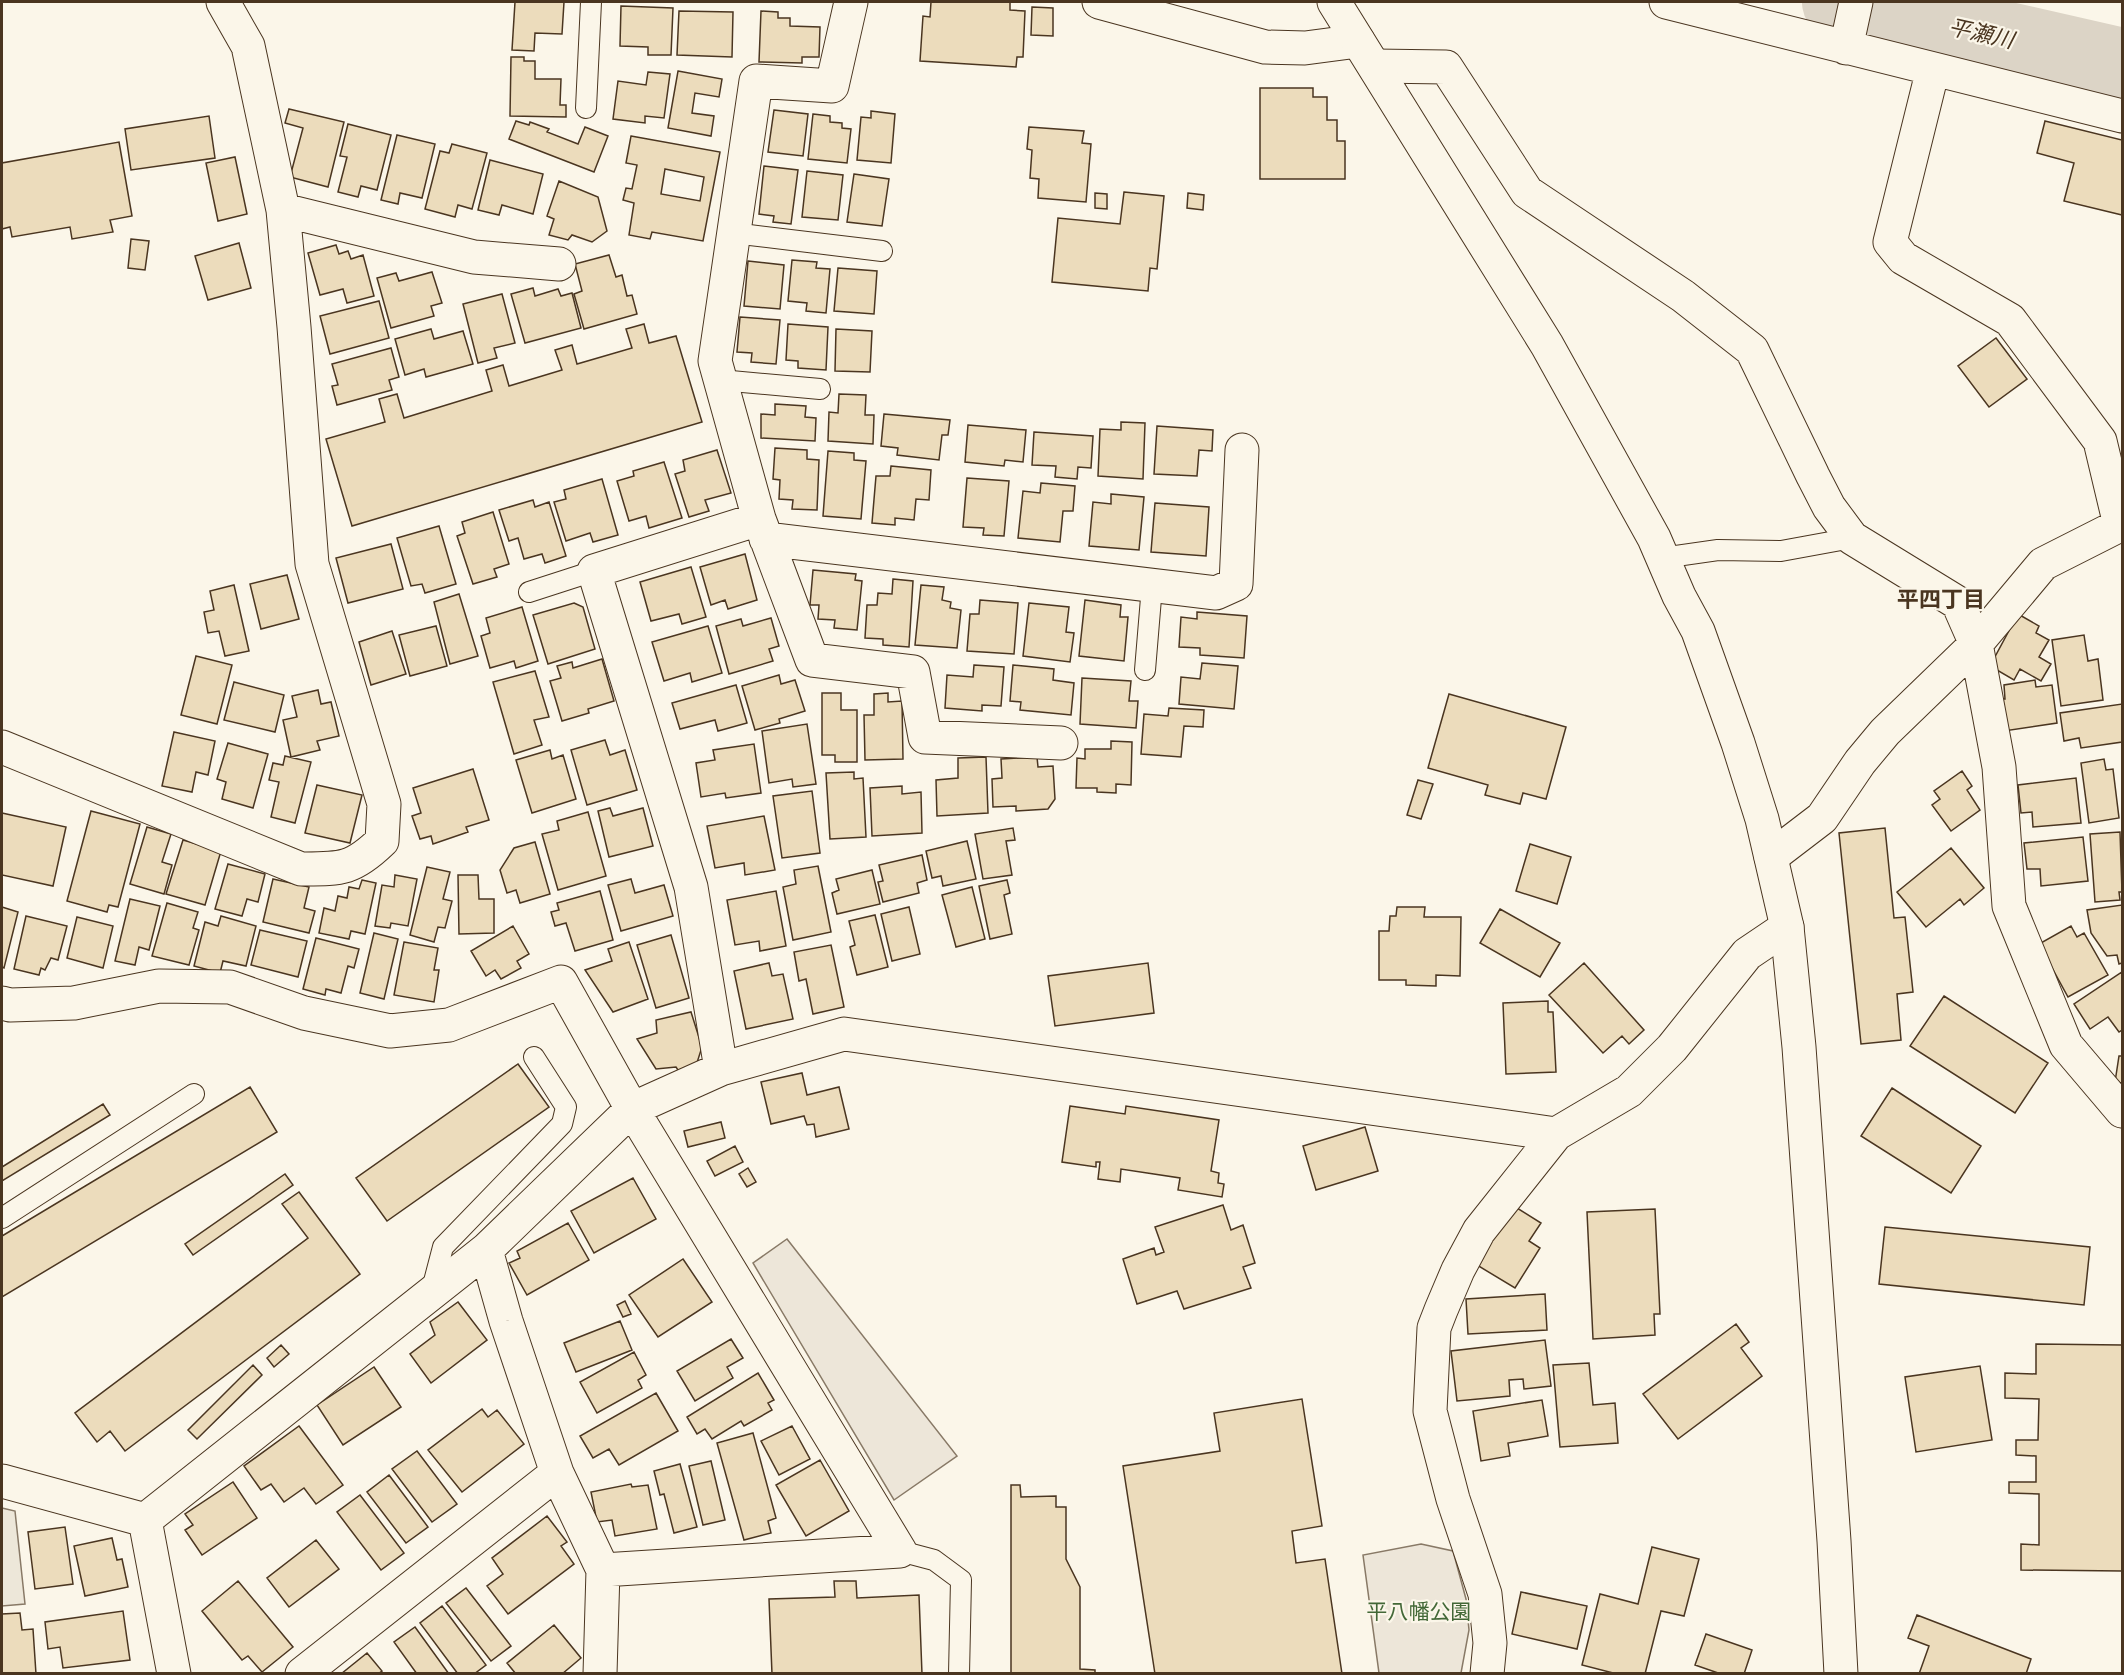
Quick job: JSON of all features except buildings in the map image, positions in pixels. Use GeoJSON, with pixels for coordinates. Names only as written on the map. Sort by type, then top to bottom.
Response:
{"type":"FeatureCollection","features":[{"type":"Feature","properties":{"kind":"street"},"geometry":{"type":"LineString","coordinates":[[2,747],[301,869],[338,869],[364,859],[382,842],[384,804],[312,564],[283,210],[248,46],[224,2]]}},
{"type":"Feature","properties":{"kind":"street"},"geometry":{"type":"LineString","coordinates":[[851,2],[832,86],[756,81],[715,361],[762,529],[812,660],[913,672],[925,737],[1061,743]]}},
{"type":"Feature","properties":{"kind":"street"},"geometry":{"type":"LineString","coordinates":[[1099,2],[1265,47],[1367,53],[1446,67],[1527,192],[1683,296],[1752,350],[1829,507],[1852,538],[1958,603],[1976,644],[1999,767],[2009,906],[2066,1045],[2122,1111]]}},
{"type":"Feature","properties":{"kind":"street"},"geometry":{"type":"LineString","coordinates":[[1334,2],[1547,345],[1654,538],[1698,631],[1742,754],[1771,857],[1787,927],[1800,1059],[1834,1541],[1841,1674]]}},
{"type":"Feature","properties":{"kind":"street"},"geometry":{"type":"LineString","coordinates":[[1666,2],[2122,116]]}},
{"type":"Feature","properties":{"kind":"street"},"geometry":{"type":"LineString","coordinates":[[1846,48],[1857,2]]}},
{"type":"Feature","properties":{"kind":"street"},"geometry":{"type":"LineString","coordinates":[[1771,857],[1822,818],[1860,762],[1885,732],[1976,644],[2043,564],[2121,525],[2100,441],[2010,320],[1903,258],[1890,242],[1933,69]]}},
{"type":"Feature","properties":{"kind":"street"},"geometry":{"type":"LineString","coordinates":[[283,210],[474,257],[560,264]]}},
{"type":"Feature","properties":{"kind":"street"},"geometry":{"type":"LineString","coordinates":[[721,1069],[691,887],[594,571],[762,529],[1152,586],[1216,593],[1236,584],[1242,450]]}},
{"type":"Feature","properties":{"kind":"street"},"geometry":{"type":"LineString","coordinates":[[1487,1674],[1490,1643],[1485,1594],[1453,1499],[1430,1411],[1434,1328],[1458,1270],[1479,1231],[1556,1134],[1629,1091],[1672,1048],[1747,954],[1787,927]]}},
{"type":"Feature","properties":{"kind":"street"},"geometry":{"type":"LineString","coordinates":[[2,1003],[10,1005],[74,1003],[159,986],[231,987],[304,1013],[390,1031],[449,1025],[561,982],[632,1109],[900,1551],[603,1570]]}},
{"type":"Feature","properties":{"kind":"street"},"geometry":{"type":"LineString","coordinates":[[145,1520],[486,1250],[632,1109],[721,1069],[844,1034],[1556,1134]]}},
{"type":"Feature","properties":{"kind":"street"},"geometry":{"type":"LineString","coordinates":[[486,1250],[506,1321],[557,1473],[603,1570],[600,1674]]}},
{"type":"Feature","properties":{"kind":"street"},"geometry":{"type":"LineString","coordinates":[[302,1674],[557,1473]]}},
{"type":"Feature","properties":{"kind":"street"},"geometry":{"type":"LineString","coordinates":[[2,1481],[145,1520]]}},
{"type":"Feature","properties":{"kind":"street"},"geometry":{"type":"LineString","coordinates":[[145,1520],[174,1674]]}},
{"type":"Feature","properties":{"kind":"lane"},"geometry":{"type":"LineString","coordinates":[[586,108],[591,2]]}},
{"type":"Feature","properties":{"kind":"lane"},"geometry":{"type":"LineString","coordinates":[[734,233],[882,251]]}},
{"type":"Feature","properties":{"kind":"lane"},"geometry":{"type":"LineString","coordinates":[[720,380],[820,389]]}},
{"type":"Feature","properties":{"kind":"lane"},"geometry":{"type":"LineString","coordinates":[[1662,558],[1718,550],[1781,551],[1852,538]]}},
{"type":"Feature","properties":{"kind":"lane"},"geometry":{"type":"LineString","coordinates":[[529,592],[594,571]]}},
{"type":"Feature","properties":{"kind":"lane"},"geometry":{"type":"LineString","coordinates":[[1145,670],[1152,586]]}},
{"type":"Feature","properties":{"kind":"lane"},"geometry":{"type":"LineString","coordinates":[[431,1293],[443,1247],[562,1124],[566,1107],[534,1057]]}},
{"type":"Feature","properties":{"kind":"lane"},"geometry":{"type":"LineString","coordinates":[[2,1218],[194,1094]]}},
{"type":"Feature","properties":{"kind":"lane"},"geometry":{"type":"LineString","coordinates":[[900,1551],[934,1560],[961,1580],[958,1674]]}},
{"type":"Feature","properties":{"kind":"green space"},"geometry":{"type":"Polygon","coordinates":[[[787,1239],[957,1456],[894,1500],[753,1263],[787,1239]]]}},
{"type":"Feature","properties":{"kind":"green space","name":"平八幡公園"},"geometry":{"type":"Polygon","coordinates":[[[1421,1544],[1453,1551],[1466,1599],[1469,1630],[1461,1673],[1379,1673],[1363,1555],[1421,1544]]]}},
{"type":"Feature","properties":{"kind":"shaded area"},"geometry":{"type":"Polygon","coordinates":[[[2,1508],[15,1511],[25,1604],[2,1606],[2,1508]]]}},
{"type":"Feature","properties":{"kind":"waterway","name":"平瀬川"},"geometry":{"type":"LineString","coordinates":[[1840,2],[2122,66]]}},
{"type":"Feature","properties":{"kind":"district","name":"平四丁目"},"geometry":{"type":"Point","coordinates":[1941,600]}}]}
